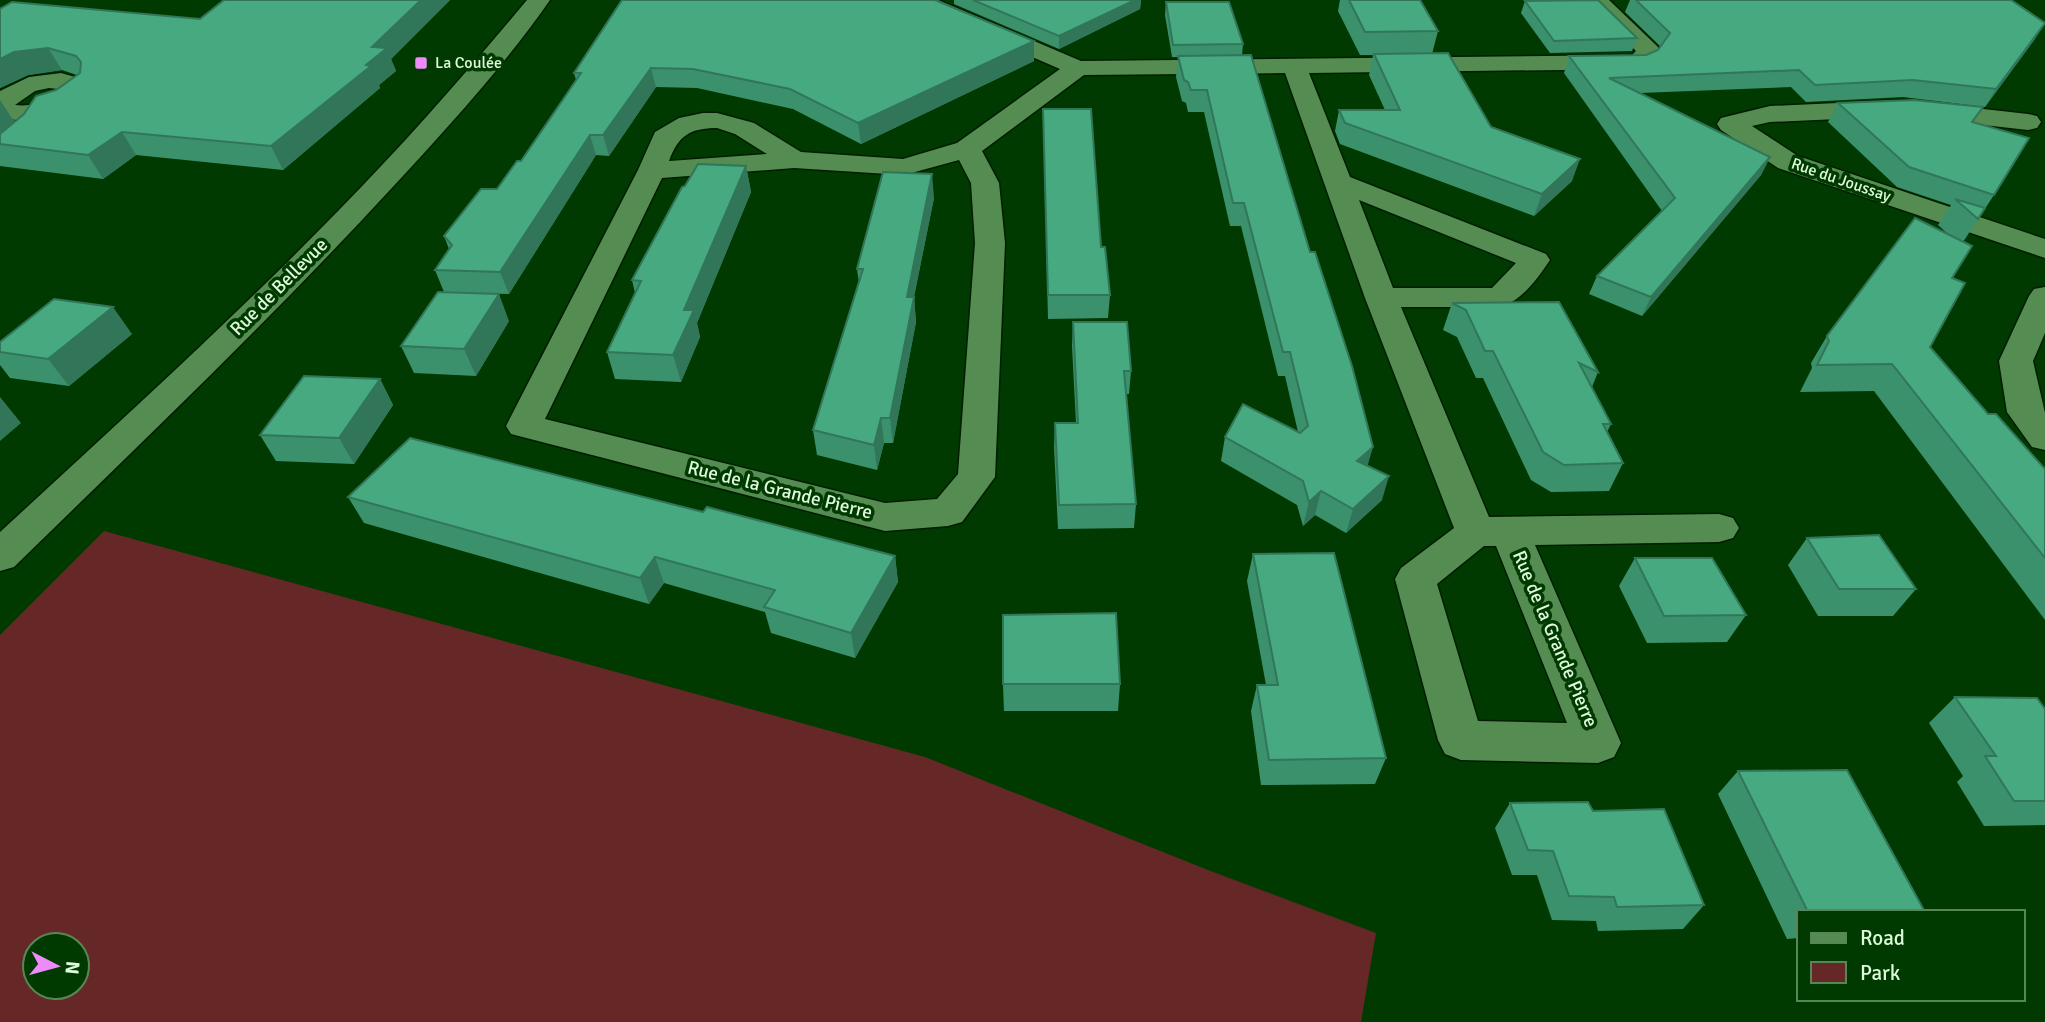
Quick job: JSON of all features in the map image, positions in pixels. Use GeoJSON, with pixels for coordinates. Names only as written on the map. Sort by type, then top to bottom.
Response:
{"type":"FeatureCollection","features":[{"type":"Feature","properties":{"kind":"street","name":"Rue de Bellevue"},"geometry":{"type":"LineString","coordinates":[[0,556],[244,322],[362,203],[435,124],[539,0]]}},
{"type":"Feature","properties":{"kind":"street"},"geometry":{"type":"LineString","coordinates":[[919,0],[1078,68],[1295,68],[1639,62],[1649,51],[1596,0]]}},
{"type":"Feature","properties":{"kind":"street"},"geometry":{"type":"LineString","coordinates":[[652,170],[794,160],[904,167],[967,149],[1078,68]]}},
{"type":"Feature","properties":{"kind":"street","name":"Rue de la Grande Pierre"},"geometry":{"type":"LineString","coordinates":[[1295,68],[1381,298],[1492,532],[1598,743],[1461,740],[1415,579],[1492,532],[1719,528]]}},
{"type":"Feature","properties":{"kind":"street","name":"Rue du Joussay"},"geometry":{"type":"LineString","coordinates":[[2028,122],[1903,108],[1770,114],[1730,124],[1788,162],[2045,250]]}},
{"type":"Feature","properties":{"kind":"street"},"geometry":{"type":"LineString","coordinates":[[0,153],[28,129],[40,112]]}},
{"type":"Feature","properties":{"kind":"street","name":"Rue de la Grande Pierre"},"geometry":{"type":"LineString","coordinates":[[794,160],[754,132],[724,121],[690,123],[664,138],[652,170],[524,426],[885,517],[948,512],[976,477],[990,243],[985,183],[967,149]]}},
{"type":"Feature","properties":{"kind":"street"},"geometry":{"type":"LineString","coordinates":[[1340,183],[1535,260],[1516,284],[1500,297],[1381,298]]}},
{"type":"Feature","properties":{"kind":"street"},"geometry":{"type":"LineString","coordinates":[[2045,296],[2017,361],[2025,412],[2045,438]]}},
{"type":"Feature","properties":{"kind":"green space"},"geometry":{"type":"Polygon","coordinates":[[[104,531],[925,757],[1208,870],[1376,933],[1361,1022],[0,1022],[0,635],[104,531]]]}},
{"type":"Feature","properties":{"kind":"building"},"geometry":{"type":"Polygon","coordinates":[[[224,0],[421,0],[372,47],[387,48],[366,65],[371,66],[271,146],[122,132],[88,155],[0,144],[0,134],[24,114],[36,96],[56,90],[80,73],[81,62],[76,56],[48,48],[14,52],[0,59],[0,9],[12,2],[200,19],[224,0]]]}},
{"type":"Feature","properties":{"kind":"building"},"geometry":{"type":"Polygon","coordinates":[[[622,0],[935,0],[1034,41],[858,123],[790,89],[693,69],[651,68],[603,135],[590,135],[500,272],[435,270],[452,245],[444,236],[481,189],[497,189],[517,161],[521,161],[581,73],[574,73],[622,0]]]}},
{"type":"Feature","properties":{"kind":"building"},"geometry":{"type":"Polygon","coordinates":[[[973,0],[1135,0],[1059,36],[973,0]]]}},
{"type":"Feature","properties":{"kind":"building"},"geometry":{"type":"Polygon","coordinates":[[[1349,0],[1420,0],[1438,31],[1365,32],[1349,0]]]}},
{"type":"Feature","properties":{"kind":"building"},"geometry":{"type":"Polygon","coordinates":[[[1598,0],[1637,38],[1554,41],[1525,1],[1598,0]]]}},
{"type":"Feature","properties":{"kind":"building"},"geometry":{"type":"Polygon","coordinates":[[[1636,0],[2011,0],[2045,23],[1996,89],[1913,80],[1815,85],[1799,70],[1609,78],[1770,157],[1651,297],[1597,276],[1675,198],[1569,56],[1646,55],[1658,50],[1670,33],[1636,0]]]}},
{"type":"Feature","properties":{"kind":"building"},"geometry":{"type":"Polygon","coordinates":[[[1166,2],[1229,2],[1243,44],[1173,45],[1166,2]]]}},
{"type":"Feature","properties":{"kind":"building"},"geometry":{"type":"Polygon","coordinates":[[[1448,53],[1491,127],[1580,159],[1542,194],[1345,123],[1339,110],[1400,110],[1374,54],[1448,53]]]}},
{"type":"Feature","properties":{"kind":"building"},"geometry":{"type":"Polygon","coordinates":[[[1251,55],[1310,252],[1315,252],[1352,366],[1373,447],[1357,461],[1389,476],[1353,509],[1321,491],[1309,502],[1303,481],[1225,437],[1243,404],[1300,433],[1308,426],[1290,352],[1283,352],[1244,203],[1233,203],[1207,90],[1191,90],[1188,82],[1184,80],[1178,56],[1251,55]]]}},
{"type":"Feature","properties":{"kind":"building"},"geometry":{"type":"Polygon","coordinates":[[[1914,100],[1983,107],[1972,122],[2029,138],[1994,195],[1909,167],[1838,103],[1914,100]]]}},
{"type":"Feature","properties":{"kind":"building"},"geometry":{"type":"Polygon","coordinates":[[[1043,109],[1091,109],[1101,247],[1105,247],[1110,295],[1048,295],[1043,109]]]}},
{"type":"Feature","properties":{"kind":"building"},"geometry":{"type":"Polygon","coordinates":[[[698,164],[746,166],[684,310],[694,310],[673,355],[607,352],[641,281],[632,280],[682,187],[698,164]]]}},
{"type":"Feature","properties":{"kind":"building"},"geometry":{"type":"Polygon","coordinates":[[[883,172],[932,174],[907,297],[914,297],[890,418],[881,418],[874,445],[813,430],[863,269],[857,269],[883,172]]]}},
{"type":"Feature","properties":{"kind":"building"},"geometry":{"type":"Polygon","coordinates":[[[1955,199],[1985,208],[1978,219],[1955,199]]]}},
{"type":"Feature","properties":{"kind":"building"},"geometry":{"type":"Polygon","coordinates":[[[1915,218],[1972,246],[1952,278],[1965,283],[1930,347],[1988,414],[1996,414],[2045,469],[2045,558],[1892,364],[1817,365],[1829,341],[1827,336],[1915,218]]]}},
{"type":"Feature","properties":{"kind":"building"},"geometry":{"type":"Polygon","coordinates":[[[438,292],[499,294],[464,349],[401,346],[438,292]]]}},
{"type":"Feature","properties":{"kind":"building"},"geometry":{"type":"Polygon","coordinates":[[[54,299],[113,307],[48,359],[0,352],[0,342],[54,299]]]}},
{"type":"Feature","properties":{"kind":"building"},"geometry":{"type":"Polygon","coordinates":[[[1559,302],[1598,372],[1579,363],[1611,424],[1603,424],[1623,463],[1564,465],[1543,452],[1493,351],[1485,351],[1466,310],[1452,303],[1559,302]]]}},
{"type":"Feature","properties":{"kind":"building"},"geometry":{"type":"Polygon","coordinates":[[[1073,322],[1127,322],[1131,371],[1124,371],[1136,504],[1059,505],[1055,423],[1078,423],[1073,322]]]}},
{"type":"Feature","properties":{"kind":"building"},"geometry":{"type":"Polygon","coordinates":[[[304,376],[380,379],[339,438],[260,435],[304,376]]]}},
{"type":"Feature","properties":{"kind":"building"},"geometry":{"type":"Polygon","coordinates":[[[410,438],[703,512],[707,507],[895,556],[851,633],[764,607],[775,590],[655,557],[640,578],[348,497],[410,438]]]}},
{"type":"Feature","properties":{"kind":"building"},"geometry":{"type":"Polygon","coordinates":[[[1879,535],[1916,589],[1839,589],[1807,538],[1879,535]]]}},
{"type":"Feature","properties":{"kind":"building"},"geometry":{"type":"Polygon","coordinates":[[[1334,553],[1386,758],[1269,760],[1257,685],[1278,685],[1253,554],[1334,553]]]}},
{"type":"Feature","properties":{"kind":"building"},"geometry":{"type":"Polygon","coordinates":[[[1635,558],[1712,558],[1746,615],[1664,616],[1635,558]]]}},
{"type":"Feature","properties":{"kind":"building"},"geometry":{"type":"Polygon","coordinates":[[[1116,613],[1120,684],[1003,684],[1003,615],[1116,613]]]}},
{"type":"Feature","properties":{"kind":"building"},"geometry":{"type":"Polygon","coordinates":[[[1955,697],[2037,698],[2045,709],[2045,801],[2014,801],[1985,756],[1996,756],[1955,697]]]}},
{"type":"Feature","properties":{"kind":"building"},"geometry":{"type":"Polygon","coordinates":[[[1847,770],[1924,910],[1807,910],[1738,771],[1847,770]]]}},
{"type":"Feature","properties":{"kind":"building"},"geometry":{"type":"Polygon","coordinates":[[[1588,802],[1593,811],[1664,809],[1704,905],[1617,907],[1614,897],[1569,896],[1553,851],[1528,850],[1510,803],[1588,802]]]}},
{"type":"Feature","properties":{"kind":"place","name":"La Coulée"},"geometry":{"type":"Point","coordinates":[421,63]}}]}
